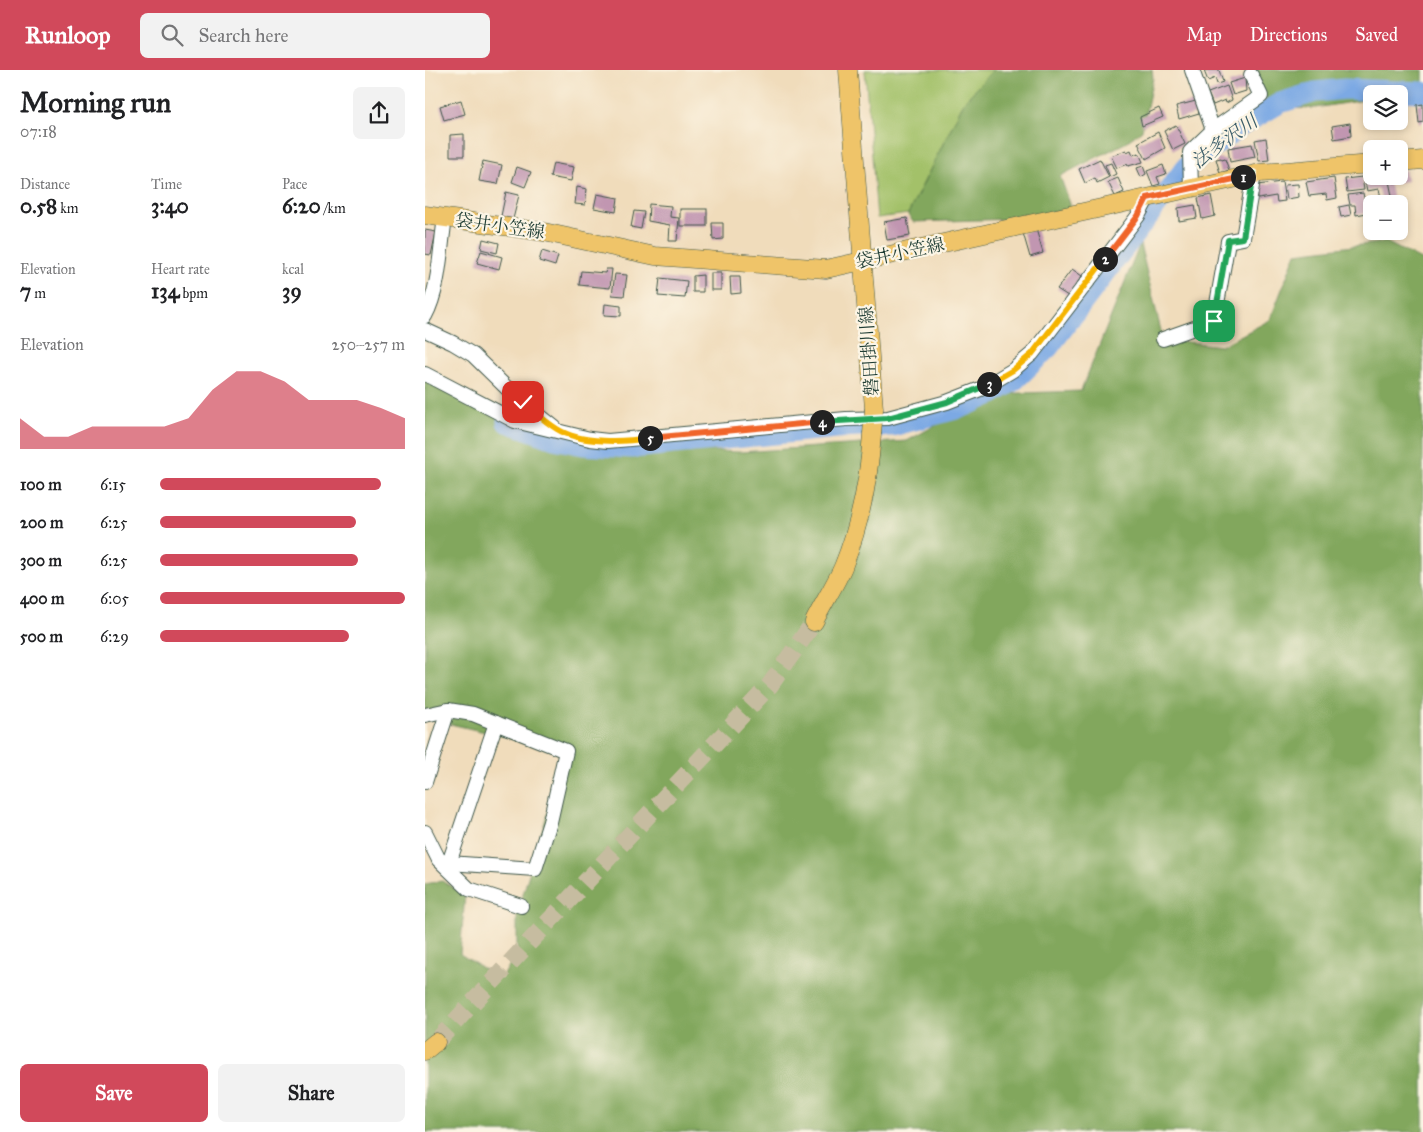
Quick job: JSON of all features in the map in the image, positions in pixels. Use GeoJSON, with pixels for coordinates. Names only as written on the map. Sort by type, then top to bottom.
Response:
{"type":"FeatureCollection","features":[{"type":"Feature","properties":{"kind":"main road","name":"磐田掛川線"},"geometry":{"type":"LineString","coordinates":[[814,622],[843,566],[863,503],[869,472],[874,409],[848,70]]}},
{"type":"Feature","properties":{"kind":"main road"},"geometry":{"type":"LineString","coordinates":[[1408,161],[1423,160]]}},
{"type":"Feature","properties":{"kind":"main road","name":"袋井小笠線"},"geometry":{"type":"LineString","coordinates":[[425,215],[544,232],[655,256],[826,269],[1253,174],[1363,165]]}},
{"type":"Feature","properties":{"kind":"street"},"geometry":{"type":"LineString","coordinates":[[1192,70],[1213,130]]}},
{"type":"Feature","properties":{"kind":"street"},"geometry":{"type":"LineString","coordinates":[[1191,188],[1190,152],[1213,130],[1261,96],[1251,76]]}},
{"type":"Feature","properties":{"kind":"street"},"geometry":{"type":"LineString","coordinates":[[1163,339],[1214,321],[1228,240],[1243,238],[1253,174]]}},
{"type":"Feature","properties":{"kind":"street"},"geometry":{"type":"LineString","coordinates":[[425,374],[509,418],[589,439],[608,441],[846,419],[888,418],[947,402],[983,388],[1013,370],[1032,354],[1138,216],[1147,198]]}},
{"type":"Feature","properties":{"kind":"street"},"geometry":{"type":"LineString","coordinates":[[425,316],[429,308],[436,277],[445,218]]}},
{"type":"Feature","properties":{"kind":"street"},"geometry":{"type":"LineString","coordinates":[[425,330],[453,342],[473,355],[511,392],[558,430]]}},
{"type":"Feature","properties":{"kind":"street"},"geometry":{"type":"LineString","coordinates":[[509,418],[511,392]]}},
{"type":"Feature","properties":{"kind":"street"},"geometry":{"type":"LineString","coordinates":[[425,715],[448,710],[473,714],[566,751],[550,822],[535,869],[444,862]]}},
{"type":"Feature","properties":{"kind":"street"},"geometry":{"type":"LineString","coordinates":[[425,782],[448,710]]}},
{"type":"Feature","properties":{"kind":"street"},"geometry":{"type":"LineString","coordinates":[[444,862],[496,723]]}},
{"type":"Feature","properties":{"kind":"street"},"geometry":{"type":"LineString","coordinates":[[425,832],[444,862],[469,889],[521,906]]}},
{"type":"Feature","properties":{"kind":"green space"},"geometry":{"type":"Polygon","coordinates":[[[865,70],[993,70],[964,102],[908,214],[877,218],[865,70]]]}},
{"type":"Feature","properties":{"kind":"green space"},"geometry":{"type":"Polygon","coordinates":[[[993,70],[1152,70],[1153,78],[1142,130],[1125,143],[1060,176],[1072,209],[1014,219],[913,222],[908,214],[964,102],[993,70]]]}},
{"type":"Feature","properties":{"kind":"green space"},"geometry":{"type":"Polygon","coordinates":[[[1250,70],[1423,70],[1423,87],[1363,85],[1363,100],[1315,108],[1276,109],[1267,100],[1250,70]]]}},
{"type":"Feature","properties":{"kind":"green space"},"geometry":{"type":"Polygon","coordinates":[[[1386,242],[1423,261],[1423,1132],[425,1132],[425,884],[442,881],[465,895],[460,954],[501,980],[517,952],[517,914],[566,751],[425,718],[425,377],[515,421],[620,447],[740,452],[907,441],[992,394],[1081,391],[1140,244],[1163,339],[1221,346],[1270,320],[1296,253],[1386,242]]]}},
{"type":"Feature","properties":{"kind":"building"},"geometry":{"type":"Polygon","coordinates":[[[1219,70],[1223,82],[1217,84],[1215,78],[1208,81],[1204,71],[1219,70]]]}},
{"type":"Feature","properties":{"kind":"building"},"geometry":{"type":"Polygon","coordinates":[[[1245,78],[1246,91],[1233,95],[1229,83],[1245,78]]]}},
{"type":"Feature","properties":{"kind":"building"},"geometry":{"type":"Polygon","coordinates":[[[1227,86],[1232,100],[1226,103],[1225,100],[1213,105],[1208,93],[1227,86]]]}},
{"type":"Feature","properties":{"kind":"building"},"geometry":{"type":"Polygon","coordinates":[[[461,100],[465,114],[444,120],[440,106],[461,100]]]}},
{"type":"Feature","properties":{"kind":"building"},"geometry":{"type":"Polygon","coordinates":[[[1196,101],[1199,113],[1179,119],[1176,106],[1196,101]]]}},
{"type":"Feature","properties":{"kind":"building"},"geometry":{"type":"Polygon","coordinates":[[[1423,104],[1423,122],[1419,123],[1417,105],[1423,104]]]}},
{"type":"Feature","properties":{"kind":"building"},"geometry":{"type":"Polygon","coordinates":[[[1159,108],[1163,117],[1142,126],[1140,117],[1159,108]]]}},
{"type":"Feature","properties":{"kind":"building"},"geometry":{"type":"Polygon","coordinates":[[[1350,123],[1351,136],[1334,139],[1332,126],[1350,123]]]}},
{"type":"Feature","properties":{"kind":"building"},"geometry":{"type":"Polygon","coordinates":[[[1176,125],[1185,144],[1173,150],[1164,131],[1176,125]]]}},
{"type":"Feature","properties":{"kind":"building"},"geometry":{"type":"Polygon","coordinates":[[[1158,132],[1165,148],[1146,159],[1138,143],[1158,132]]]}},
{"type":"Feature","properties":{"kind":"building"},"geometry":{"type":"Polygon","coordinates":[[[464,134],[464,156],[450,156],[450,135],[464,134]]]}},
{"type":"Feature","properties":{"kind":"building"},"geometry":{"type":"Polygon","coordinates":[[[1266,138],[1269,160],[1259,161],[1255,140],[1266,138]]]}},
{"type":"Feature","properties":{"kind":"building"},"geometry":{"type":"Polygon","coordinates":[[[1252,144],[1255,157],[1230,162],[1228,148],[1252,144]]]}},
{"type":"Feature","properties":{"kind":"building"},"geometry":{"type":"Polygon","coordinates":[[[1126,150],[1127,152],[1131,150],[1133,155],[1139,153],[1143,162],[1128,166],[1127,164],[1117,168],[1111,156],[1126,150]]]}},
{"type":"Feature","properties":{"kind":"building"},"geometry":{"type":"Polygon","coordinates":[[[1221,158],[1222,160],[1225,159],[1229,170],[1220,173],[1216,159],[1221,158]]]}},
{"type":"Feature","properties":{"kind":"building"},"geometry":{"type":"Polygon","coordinates":[[[1100,159],[1109,177],[1097,183],[1095,178],[1085,183],[1079,169],[1100,159]]]}},
{"type":"Feature","properties":{"kind":"building"},"geometry":{"type":"Polygon","coordinates":[[[483,161],[502,165],[498,184],[479,181],[483,161]]]}},
{"type":"Feature","properties":{"kind":"building"},"geometry":{"type":"Polygon","coordinates":[[[553,163],[574,167],[571,181],[550,177],[553,163]]]}},
{"type":"Feature","properties":{"kind":"building"},"geometry":{"type":"Polygon","coordinates":[[[1111,163],[1116,174],[1110,177],[1105,165],[1111,163]]]}},
{"type":"Feature","properties":{"kind":"building"},"geometry":{"type":"Polygon","coordinates":[[[1163,165],[1166,174],[1157,177],[1160,184],[1153,186],[1147,171],[1163,165]]]}},
{"type":"Feature","properties":{"kind":"building"},"geometry":{"type":"Polygon","coordinates":[[[1143,166],[1146,174],[1141,177],[1137,168],[1143,166]]]}},
{"type":"Feature","properties":{"kind":"building"},"geometry":{"type":"Polygon","coordinates":[[[517,167],[531,172],[525,187],[512,182],[517,167]]]}},
{"type":"Feature","properties":{"kind":"building"},"geometry":{"type":"Polygon","coordinates":[[[1362,177],[1364,190],[1347,192],[1345,179],[1362,177]]]}},
{"type":"Feature","properties":{"kind":"building"},"geometry":{"type":"Polygon","coordinates":[[[1118,178],[1124,192],[1115,196],[1108,182],[1118,178]]]}},
{"type":"Feature","properties":{"kind":"building"},"geometry":{"type":"Polygon","coordinates":[[[1334,178],[1337,198],[1327,200],[1326,194],[1309,196],[1306,182],[1334,178]]]}},
{"type":"Feature","properties":{"kind":"building"},"geometry":{"type":"Polygon","coordinates":[[[1282,182],[1285,201],[1277,202],[1276,196],[1258,199],[1257,185],[1282,182]]]}},
{"type":"Feature","properties":{"kind":"building"},"geometry":{"type":"Polygon","coordinates":[[[1298,184],[1299,197],[1287,199],[1285,185],[1298,184]]]}},
{"type":"Feature","properties":{"kind":"building"},"geometry":{"type":"Polygon","coordinates":[[[1366,185],[1390,185],[1392,195],[1380,195],[1379,189],[1367,191],[1366,185]]]}},
{"type":"Feature","properties":{"kind":"building"},"geometry":{"type":"Polygon","coordinates":[[[577,187],[587,189],[585,205],[575,204],[577,187]]]}},
{"type":"Feature","properties":{"kind":"building"},"geometry":{"type":"Polygon","coordinates":[[[506,192],[519,195],[513,219],[501,216],[506,192]]]}},
{"type":"Feature","properties":{"kind":"building"},"geometry":{"type":"Polygon","coordinates":[[[1363,193],[1363,214],[1356,215],[1355,205],[1350,205],[1348,195],[1363,193]]]}},
{"type":"Feature","properties":{"kind":"building"},"geometry":{"type":"Polygon","coordinates":[[[597,194],[618,198],[616,212],[594,208],[597,194]]]}},
{"type":"Feature","properties":{"kind":"building"},"geometry":{"type":"Polygon","coordinates":[[[1211,195],[1215,216],[1202,219],[1198,198],[1211,195]]]}},
{"type":"Feature","properties":{"kind":"building"},"geometry":{"type":"Polygon","coordinates":[[[649,204],[671,206],[670,217],[679,218],[677,241],[669,241],[670,225],[648,221],[649,204]]]}},
{"type":"Feature","properties":{"kind":"building"},"geometry":{"type":"Polygon","coordinates":[[[1195,205],[1197,218],[1179,221],[1178,208],[1195,205]]]}},
{"type":"Feature","properties":{"kind":"building"},"geometry":{"type":"Polygon","coordinates":[[[1349,205],[1351,215],[1341,217],[1339,207],[1349,205]]]}},
{"type":"Feature","properties":{"kind":"building"},"geometry":{"type":"Polygon","coordinates":[[[680,209],[707,209],[707,226],[680,226],[680,209]]]}},
{"type":"Feature","properties":{"kind":"building"},"geometry":{"type":"Polygon","coordinates":[[[634,211],[644,212],[641,229],[631,227],[634,211]]]}},
{"type":"Feature","properties":{"kind":"building"},"geometry":{"type":"Polygon","coordinates":[[[907,218],[910,236],[887,240],[884,222],[907,218]]]}},
{"type":"Feature","properties":{"kind":"building"},"geometry":{"type":"Polygon","coordinates":[[[712,223],[723,223],[723,239],[713,240],[712,223]]]}},
{"type":"Feature","properties":{"kind":"building"},"geometry":{"type":"Polygon","coordinates":[[[1036,229],[1043,253],[1030,257],[1023,233],[1036,229]]]}},
{"type":"Feature","properties":{"kind":"building"},"geometry":{"type":"Polygon","coordinates":[[[425,230],[436,232],[431,255],[425,254],[425,230]]]}},
{"type":"Feature","properties":{"kind":"building"},"geometry":{"type":"Polygon","coordinates":[[[483,239],[499,243],[497,253],[481,249],[483,239]]]}},
{"type":"Feature","properties":{"kind":"building"},"geometry":{"type":"Polygon","coordinates":[[[481,251],[502,257],[499,269],[477,263],[481,251]]]}},
{"type":"Feature","properties":{"kind":"building"},"geometry":{"type":"Polygon","coordinates":[[[542,251],[558,256],[555,266],[539,261],[542,251]]]}},
{"type":"Feature","properties":{"kind":"building"},"geometry":{"type":"Polygon","coordinates":[[[606,269],[612,269],[610,288],[579,285],[581,271],[605,273],[606,269]]]}},
{"type":"Feature","properties":{"kind":"building"},"geometry":{"type":"Polygon","coordinates":[[[1072,269],[1082,276],[1068,296],[1057,289],[1072,269]]]}},
{"type":"Feature","properties":{"kind":"building"},"geometry":{"type":"Polygon","coordinates":[[[711,273],[721,273],[721,290],[711,290],[711,273]]]}},
{"type":"Feature","properties":{"kind":"building"},"geometry":{"type":"Polygon","coordinates":[[[615,274],[627,275],[624,296],[612,295],[615,274]]]}},
{"type":"Feature","properties":{"kind":"building"},"geometry":{"type":"Polygon","coordinates":[[[703,275],[703,292],[693,292],[693,276],[703,275]]]}},
{"type":"Feature","properties":{"kind":"building"},"geometry":{"type":"Polygon","coordinates":[[[730,277],[740,277],[741,293],[731,294],[730,277]]]}},
{"type":"Feature","properties":{"kind":"building"},"geometry":{"type":"Polygon","coordinates":[[[660,278],[687,281],[685,298],[658,296],[660,278]]]}},
{"type":"Feature","properties":{"kind":"building"},"geometry":{"type":"Polygon","coordinates":[[[605,304],[621,306],[621,316],[604,315],[605,304]]]}},
{"type":"Feature","properties":{"kind":"waterway","name":"法多沢川"},"geometry":{"type":"LineString","coordinates":[[507,422],[554,439],[584,445],[632,448],[857,426],[892,426],[963,407],[992,394],[1015,380],[1049,347],[1186,167],[1241,126],[1280,103],[1315,92],[1345,89],[1423,92]]}},
{"type":"Feature","properties":{"kind":"tunnel"},"geometry":{"type":"LineString","coordinates":[[436,1042],[770,685],[814,622]]}},
{"type":"Feature","properties":{"kind":"route"},"geometry":{"type":"LineString","coordinates":[[523,402],[558,430],[589,439],[608,441],[638,440],[677,434],[724,432],[846,419],[888,418],[947,402],[983,388],[1013,370],[1032,354],[1138,216],[1147,198],[1253,174],[1243,238],[1228,240],[1214,321]]}}]}
